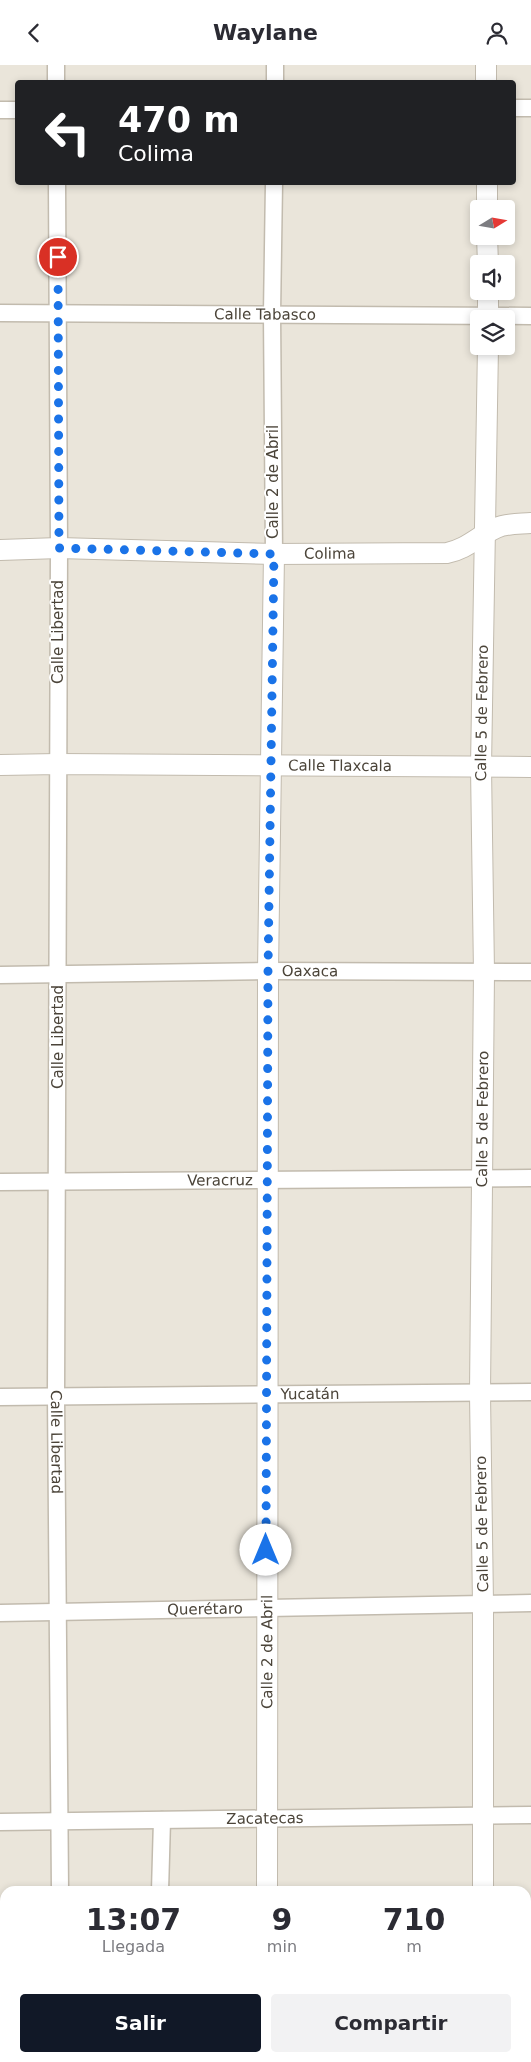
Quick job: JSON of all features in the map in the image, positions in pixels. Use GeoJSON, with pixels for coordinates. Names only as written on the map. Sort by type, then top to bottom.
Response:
{"type":"FeatureCollection","features":[{"type":"Feature","properties":{"kind":"street"},"geometry":{"type":"LineString","coordinates":[[56,65],[56,80]]}},
{"type":"Feature","properties":{"kind":"street"},"geometry":{"type":"LineString","coordinates":[[275,65],[276,80]]}},
{"type":"Feature","properties":{"kind":"street"},"geometry":{"type":"LineString","coordinates":[[486,65],[486,80]]}},
{"type":"Feature","properties":{"kind":"street"},"geometry":{"type":"LineString","coordinates":[[516,108],[531,108]]}},
{"type":"Feature","properties":{"kind":"street"},"geometry":{"type":"LineString","coordinates":[[0,110],[15,110]]}},
{"type":"Feature","properties":{"kind":"street","name":"Calle Libertad"},"geometry":{"type":"LineString","coordinates":[[57,185],[59,548],[56,1396],[60,1886]]}},
{"type":"Feature","properties":{"kind":"street","name":"Calle 2 de Abril"},"geometry":{"type":"LineString","coordinates":[[267,1886],[266,1395],[269,1180],[268,971],[274,554],[272,314],[274,185]]}},
{"type":"Feature","properties":{"kind":"street"},"geometry":{"type":"LineString","coordinates":[[487,185],[487,200]]}},
{"type":"Feature","properties":{"kind":"street","name":"Calle Tabasco"},"geometry":{"type":"LineString","coordinates":[[0,313],[470,317]]}},
{"type":"Feature","properties":{"kind":"street","name":"Calle Tabasco"},"geometry":{"type":"LineString","coordinates":[[515,316],[531,316]]}},
{"type":"Feature","properties":{"kind":"street","name":"Calle 5 de Febrero"},"geometry":{"type":"LineString","coordinates":[[483,1886],[483,1604],[480,1394],[484,973],[481,767],[488,355]]}},
{"type":"Feature","properties":{"kind":"street","name":"Colima"},"geometry":{"type":"LineString","coordinates":[[0,550],[59,548],[274,554],[448,553],[460,551],[497,527],[531,523]]}},
{"type":"Feature","properties":{"kind":"street","name":"Calle Tlaxcala"},"geometry":{"type":"LineString","coordinates":[[0,765],[531,767]]}},
{"type":"Feature","properties":{"kind":"street","name":"Oaxaca"},"geometry":{"type":"LineString","coordinates":[[0,975],[268,971],[531,972]]}},
{"type":"Feature","properties":{"kind":"street","name":"Veracruz"},"geometry":{"type":"LineString","coordinates":[[0,1182],[531,1179]]}},
{"type":"Feature","properties":{"kind":"street","name":"Yucatán"},"geometry":{"type":"LineString","coordinates":[[0,1397],[480,1394],[531,1392]]}},
{"type":"Feature","properties":{"kind":"street","name":"Querétaro"},"geometry":{"type":"LineString","coordinates":[[0,1613],[531,1603]]}},
{"type":"Feature","properties":{"kind":"street","name":"Zacatecas"},"geometry":{"type":"LineString","coordinates":[[0,1822],[531,1815]]}},
{"type":"Feature","properties":{"kind":"street"},"geometry":{"type":"LineString","coordinates":[[160,1886],[162,1820]]}},
{"type":"Feature","properties":{"kind":"shaded area"},"geometry":{"type":"Polygon","coordinates":[[[0,65],[531,65],[531,1886],[0,1886],[0,65]]]}},
{"type":"Feature","properties":{"kind":"route"},"geometry":{"type":"LineString","coordinates":[[58,257],[59,548],[274,554],[268,971],[269,1180],[266,1550]]}}]}
